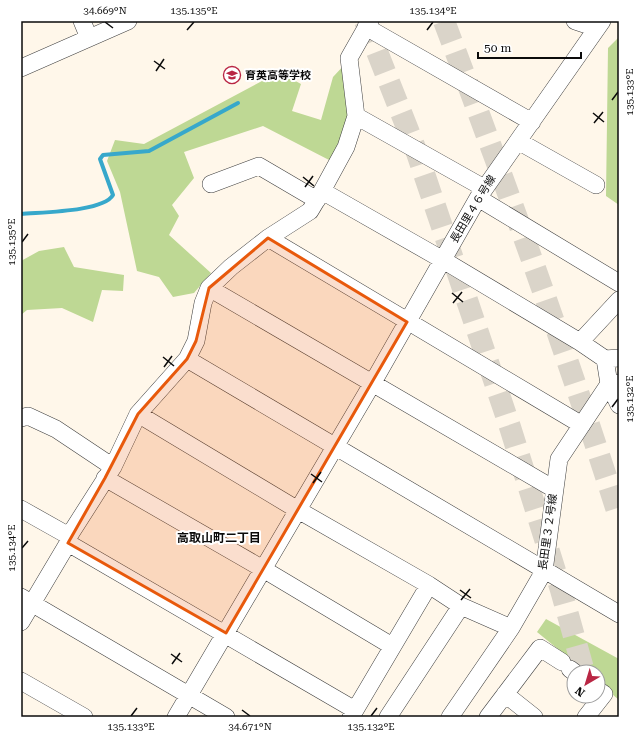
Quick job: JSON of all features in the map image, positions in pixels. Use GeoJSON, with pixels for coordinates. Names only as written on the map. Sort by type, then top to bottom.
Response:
{"type":"FeatureCollection","features":[{"type":"Feature","properties":{"kind":"street"},"geometry":{"type":"LineString","coordinates":[[82,21],[89,38]]}},
{"type":"Feature","properties":{"kind":"street"},"geometry":{"type":"LineString","coordinates":[[21,68],[128,21]]}},
{"type":"Feature","properties":{"kind":"street"},"geometry":{"type":"LineString","coordinates":[[575,21],[599,24]]}},
{"type":"Feature","properties":{"kind":"street"},"geometry":{"type":"LineString","coordinates":[[21,622],[27,601],[68,539],[109,472],[138,414],[187,359],[196,341],[203,303],[209,288],[231,267],[268,238],[310,211],[320,196],[346,147],[356,116],[349,58],[368,24],[532,122]]}},
{"type":"Feature","properties":{"kind":"street","name":"長田里４６号線"},"geometry":{"type":"LineString","coordinates":[[176,717],[336,446],[481,193],[599,24]]}},
{"type":"Feature","properties":{"kind":"street"},"geometry":{"type":"LineString","coordinates":[[356,116],[481,193],[619,283]]}},
{"type":"Feature","properties":{"kind":"street"},"geometry":{"type":"LineString","coordinates":[[518,141],[596,185]]}},
{"type":"Feature","properties":{"kind":"street"},"geometry":{"type":"LineString","coordinates":[[211,184],[259,166],[443,260],[580,342],[612,358],[614,384],[619,405]]}},
{"type":"Feature","properties":{"kind":"street"},"geometry":{"type":"LineString","coordinates":[[268,238],[582,425]]}},
{"type":"Feature","properties":{"kind":"street"},"geometry":{"type":"LineString","coordinates":[[209,288],[554,489]]}},
{"type":"Feature","properties":{"kind":"street"},"geometry":{"type":"LineString","coordinates":[[580,342],[619,300]]}},
{"type":"Feature","properties":{"kind":"street"},"geometry":{"type":"LineString","coordinates":[[187,359],[619,614]]}},
{"type":"Feature","properties":{"kind":"street","name":"長田里３２号線"},"geometry":{"type":"LineString","coordinates":[[450,717],[512,628],[544,571],[559,459],[582,425],[614,384]]}},
{"type":"Feature","properties":{"kind":"street"},"geometry":{"type":"LineString","coordinates":[[138,414],[298,510],[429,585],[461,606],[512,628]]}},
{"type":"Feature","properties":{"kind":"street"},"geometry":{"type":"LineString","coordinates":[[21,418],[28,416],[56,429],[109,472],[263,569],[392,646]]}},
{"type":"Feature","properties":{"kind":"street"},"geometry":{"type":"LineString","coordinates":[[21,509],[68,539],[226,633],[353,713],[429,585]]}},
{"type":"Feature","properties":{"kind":"street"},"geometry":{"type":"LineString","coordinates":[[27,601],[226,717]]}},
{"type":"Feature","properties":{"kind":"street"},"geometry":{"type":"LineString","coordinates":[[388,717],[461,606]]}},
{"type":"Feature","properties":{"kind":"street"},"geometry":{"type":"LineString","coordinates":[[488,717],[540,648],[566,666]]}},
{"type":"Feature","properties":{"kind":"street"},"geometry":{"type":"LineString","coordinates":[[21,681],[84,717]]}},
{"type":"Feature","properties":{"kind":"street"},"geometry":{"type":"LineString","coordinates":[[505,694],[534,717]]}},
{"type":"Feature","properties":{"kind":"street"},"geometry":{"type":"LineString","coordinates":[[588,716],[597,704]]}},
{"type":"Feature","properties":{"kind":"highlighted area"},"geometry":{"type":"Polygon","coordinates":[[[268,238],[407,322],[226,633],[68,543],[105,478],[138,414],[187,359],[196,341],[209,288],[268,238]]]}},
{"type":"Feature","properties":{"kind":"green space"},"geometry":{"type":"Polygon","coordinates":[[[619,37],[619,205],[606,196],[608,48],[619,37]]]}},
{"type":"Feature","properties":{"kind":"green space"},"geometry":{"type":"Polygon","coordinates":[[[346,63],[351,115],[331,161],[263,126],[184,152],[194,178],[172,205],[179,216],[169,235],[211,273],[194,293],[173,297],[159,277],[137,271],[120,192],[107,161],[115,140],[144,144],[279,72],[301,84],[292,111],[321,120],[333,77],[346,63]]]}},
{"type":"Feature","properties":{"kind":"green space"},"geometry":{"type":"Polygon","coordinates":[[[64,247],[74,267],[124,275],[123,291],[102,290],[93,322],[62,308],[27,310],[21,315],[21,261],[39,251],[64,247]]]}},
{"type":"Feature","properties":{"kind":"green space"},"geometry":{"type":"Polygon","coordinates":[[[546,619],[619,659],[619,700],[606,689],[606,664],[576,664],[537,632],[546,619]]]}},
{"type":"Feature","properties":{"kind":"waterway"},"geometry":{"type":"LineString","coordinates":[[21,214],[56,212],[85,208],[107,201],[113,195],[100,159],[103,155],[149,151],[238,103]]}},
{"type":"Feature","properties":{"kind":"tunnel"},"geometry":{"type":"LineString","coordinates":[[365,21],[417,153],[510,427],[561,590],[582,664]]}},
{"type":"Feature","properties":{"kind":"tunnel"},"geometry":{"type":"LineString","coordinates":[[444,21],[535,268],[619,517]]}},
{"type":"Feature","properties":{"kind":"place","name":"育英高等学校"},"geometry":{"type":"Point","coordinates":[232,75]}},
{"type":"Feature","properties":{"kind":"district","name":"高取山町二丁目"},"geometry":{"type":"Point","coordinates":[219,538]}}]}
